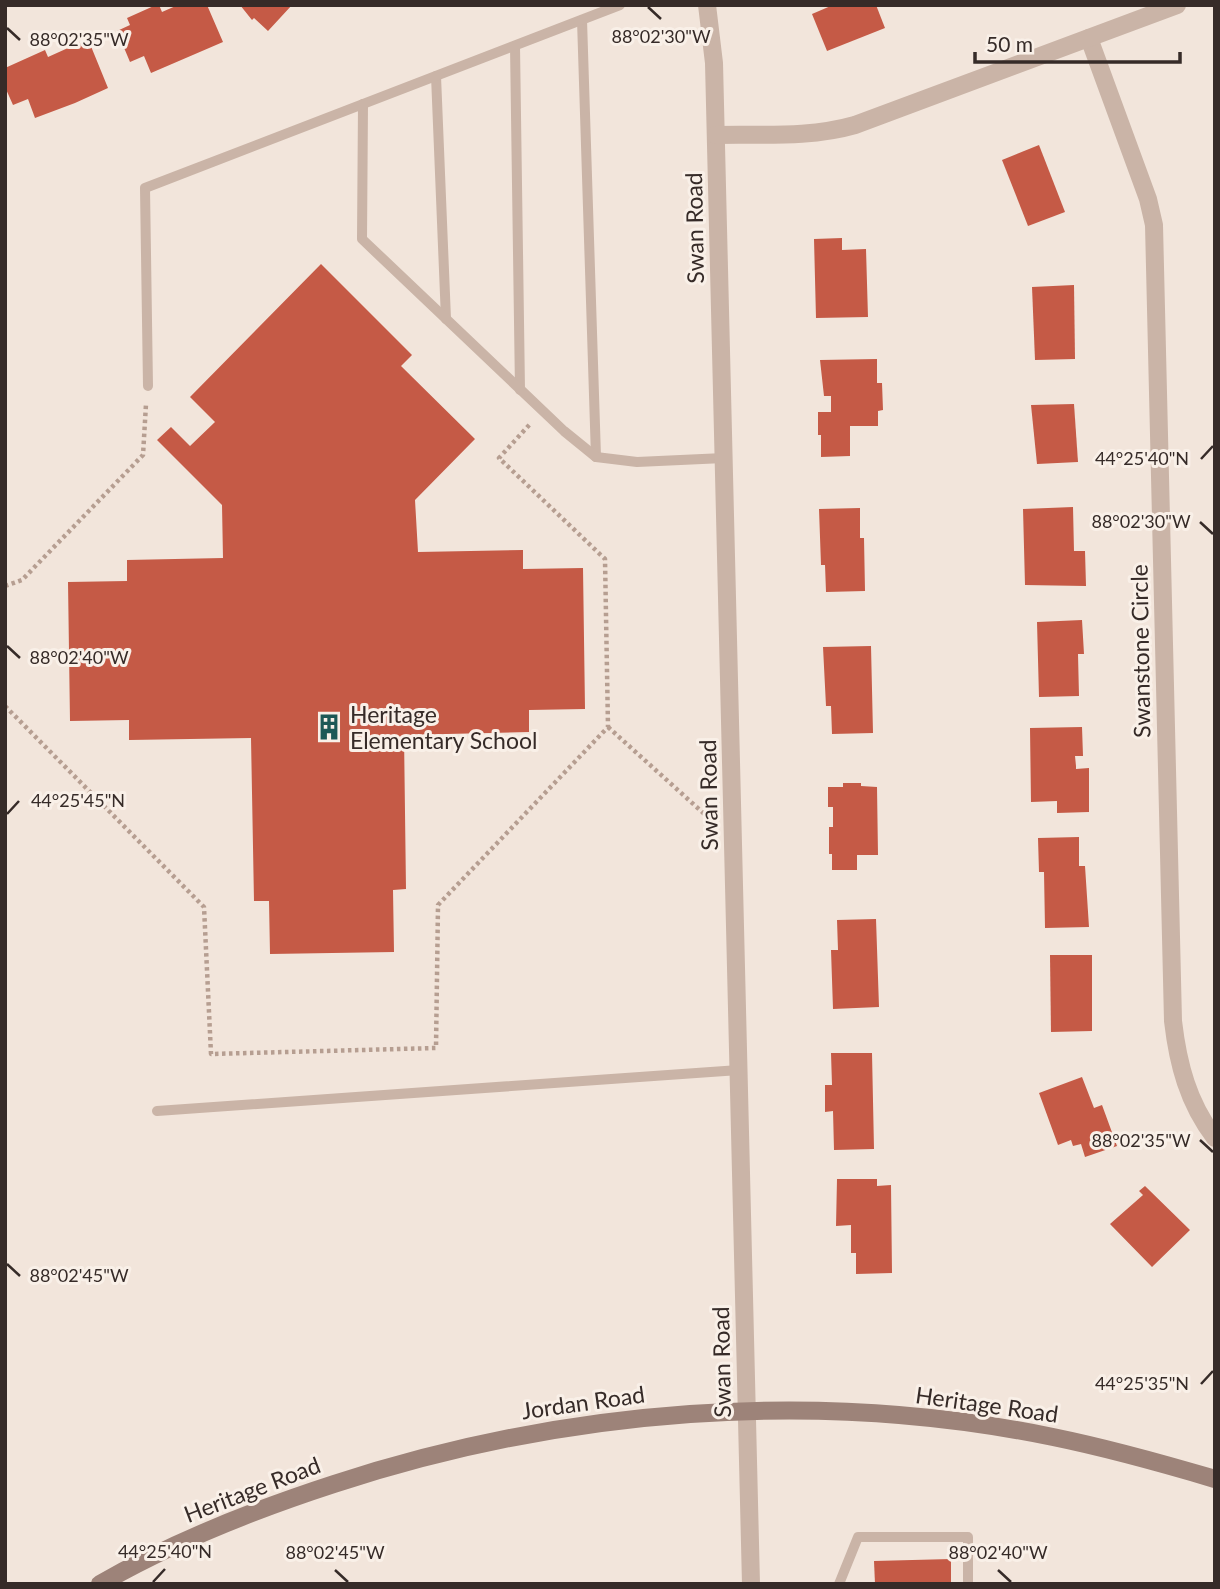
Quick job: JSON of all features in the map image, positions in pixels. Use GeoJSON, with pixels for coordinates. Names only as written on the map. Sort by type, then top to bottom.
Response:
{"type":"FeatureCollection","features":[{"type":"Feature","properties":{"kind":"main road","name":"Jordan Road"},"geometry":{"type":"LineString","coordinates":[[429,1456],[567,1427],[654,1416],[747,1411]]}},
{"type":"Feature","properties":{"kind":"main road","name":"Heritage Road"},"geometry":{"type":"LineString","coordinates":[[747,1411],[853,1412],[952,1421],[1051,1436],[1148,1459],[1215,1479]]}},
{"type":"Feature","properties":{"kind":"main road","name":"Heritage Road"},"geometry":{"type":"LineString","coordinates":[[100,1584],[198,1535],[290,1498],[385,1467],[429,1456]]}},
{"type":"Feature","properties":{"kind":"street","name":"Swan Road"},"geometry":{"type":"LineString","coordinates":[[707,5],[714,63],[751,1584]]}},
{"type":"Feature","properties":{"kind":"street"},"geometry":{"type":"LineString","coordinates":[[716,135],[834,131],[1177,5]]}},
{"type":"Feature","properties":{"kind":"street","name":"Swanstone Circle"},"geometry":{"type":"LineString","coordinates":[[1088,38],[1148,200],[1154,225],[1174,1021],[1177,1057],[1188,1091],[1203,1123],[1215,1138]]}},
{"type":"Feature","properties":{"kind":"lane"},"geometry":{"type":"LineString","coordinates":[[148,386],[145,188],[620,5]]}},
{"type":"Feature","properties":{"kind":"lane"},"geometry":{"type":"LineString","coordinates":[[582,20],[596,457]]}},
{"type":"Feature","properties":{"kind":"lane"},"geometry":{"type":"LineString","coordinates":[[515,46],[520,390]]}},
{"type":"Feature","properties":{"kind":"lane"},"geometry":{"type":"LineString","coordinates":[[436,76],[446,319]]}},
{"type":"Feature","properties":{"kind":"lane"},"geometry":{"type":"LineString","coordinates":[[363,104],[362,239],[542,411],[596,457],[637,462],[724,458]]}},
{"type":"Feature","properties":{"kind":"lane"},"geometry":{"type":"LineString","coordinates":[[157,1111],[739,1070]]}},
{"type":"Feature","properties":{"kind":"lane"},"geometry":{"type":"LineString","coordinates":[[839,1584],[858,1537],[968,1537],[968,1584]]}},
{"type":"Feature","properties":{"kind":"path"},"geometry":{"type":"LineString","coordinates":[[5,586],[22,580],[143,455],[148,386]]}},
{"type":"Feature","properties":{"kind":"path"},"geometry":{"type":"LineString","coordinates":[[5,706],[204,907],[211,1054],[436,1048],[438,905],[608,727],[605,559],[499,458],[542,411]]}},
{"type":"Feature","properties":{"kind":"path"},"geometry":{"type":"LineString","coordinates":[[608,727],[733,840]]}},
{"type":"Feature","properties":{"kind":"building"},"geometry":{"type":"Polygon","coordinates":[[[159,5],[162,12],[178,5],[207,5],[223,42],[151,73],[144,56],[130,62],[117,31],[130,25],[127,18],[159,5]]]}},
{"type":"Feature","properties":{"kind":"building"},"geometry":{"type":"Polygon","coordinates":[[[240,5],[292,5],[268,31],[254,18],[252,20],[240,5]]]}},
{"type":"Feature","properties":{"kind":"building"},"geometry":{"type":"Polygon","coordinates":[[[833,5],[876,5],[885,28],[827,51],[812,14],[833,5]]]}},
{"type":"Feature","properties":{"kind":"building"},"geometry":{"type":"Polygon","coordinates":[[[88,39],[108,88],[35,118],[28,99],[13,105],[5,87],[5,68],[45,50],[48,57],[88,39]]]}},
{"type":"Feature","properties":{"kind":"building"},"geometry":{"type":"Polygon","coordinates":[[[1039,145],[1065,212],[1028,226],[1002,160],[1039,145]]]}},
{"type":"Feature","properties":{"kind":"building"},"geometry":{"type":"Polygon","coordinates":[[[842,238],[842,250],[866,249],[868,317],[816,318],[814,239],[842,238]]]}},
{"type":"Feature","properties":{"kind":"building","name":"Heritage Elementary School"},"geometry":{"type":"Polygon","coordinates":[[[321,264],[412,355],[401,366],[475,439],[415,500],[418,552],[523,550],[523,569],[583,568],[585,709],[529,710],[529,732],[404,735],[406,889],[393,890],[394,952],[270,954],[269,901],[254,901],[251,738],[129,740],[129,720],[70,721],[68,582],[127,581],[127,560],[223,558],[222,505],[157,440],[171,427],[190,446],[215,422],[190,397],[321,264]]]}},
{"type":"Feature","properties":{"kind":"building"},"geometry":{"type":"Polygon","coordinates":[[[1074,285],[1075,359],[1035,360],[1032,287],[1074,285]]]}},
{"type":"Feature","properties":{"kind":"building"},"geometry":{"type":"Polygon","coordinates":[[[877,359],[877,383],[882,383],[883,410],[878,411],[878,426],[850,426],[850,456],[821,457],[818,412],[831,412],[831,396],[824,396],[820,360],[877,359]]]}},
{"type":"Feature","properties":{"kind":"building"},"geometry":{"type":"Polygon","coordinates":[[[1074,404],[1078,462],[1037,464],[1031,405],[1074,404]]]}},
{"type":"Feature","properties":{"kind":"building"},"geometry":{"type":"Polygon","coordinates":[[[1073,507],[1074,551],[1085,551],[1086,586],[1025,585],[1023,509],[1073,507]]]}},
{"type":"Feature","properties":{"kind":"building"},"geometry":{"type":"Polygon","coordinates":[[[860,508],[860,538],[864,538],[865,591],[826,592],[825,565],[821,565],[819,509],[860,508]]]}},
{"type":"Feature","properties":{"kind":"building"},"geometry":{"type":"Polygon","coordinates":[[[1082,620],[1084,654],[1078,654],[1079,696],[1039,697],[1037,622],[1082,620]]]}},
{"type":"Feature","properties":{"kind":"building"},"geometry":{"type":"Polygon","coordinates":[[[871,646],[873,733],[832,734],[831,706],[826,706],[823,647],[871,646]]]}},
{"type":"Feature","properties":{"kind":"building"},"geometry":{"type":"Polygon","coordinates":[[[1082,727],[1083,756],[1075,756],[1076,769],[1089,768],[1089,812],[1057,813],[1057,801],[1031,802],[1030,728],[1082,727]]]}},
{"type":"Feature","properties":{"kind":"building"},"geometry":{"type":"Polygon","coordinates":[[[843,783],[861,783],[861,786],[877,787],[878,855],[857,855],[857,870],[832,870],[832,854],[829,854],[829,827],[833,827],[833,807],[828,807],[828,787],[843,787],[843,783]]]}},
{"type":"Feature","properties":{"kind":"building"},"geometry":{"type":"Polygon","coordinates":[[[1079,837],[1079,866],[1085,866],[1089,927],[1045,928],[1044,872],[1039,872],[1038,838],[1079,837]]]}},
{"type":"Feature","properties":{"kind":"building"},"geometry":{"type":"Polygon","coordinates":[[[876,919],[879,1007],[833,1009],[831,950],[838,950],[837,920],[876,919]]]}},
{"type":"Feature","properties":{"kind":"building"},"geometry":{"type":"Polygon","coordinates":[[[1050,955],[1092,955],[1092,1031],[1051,1032],[1050,955]]]}},
{"type":"Feature","properties":{"kind":"building"},"geometry":{"type":"Polygon","coordinates":[[[831,1053],[872,1053],[874,1149],[834,1150],[833,1111],[825,1112],[825,1085],[832,1085],[831,1053]]]}},
{"type":"Feature","properties":{"kind":"building"},"geometry":{"type":"Polygon","coordinates":[[[1082,1077],[1094,1108],[1102,1105],[1117,1146],[1085,1157],[1081,1144],[1073,1146],[1071,1140],[1058,1145],[1039,1093],[1082,1077]]]}},
{"type":"Feature","properties":{"kind":"building"},"geometry":{"type":"Polygon","coordinates":[[[837,1179],[877,1179],[877,1186],[891,1185],[892,1273],[856,1274],[856,1253],[851,1253],[851,1225],[836,1226],[837,1179]]]}},
{"type":"Feature","properties":{"kind":"building"},"geometry":{"type":"Polygon","coordinates":[[[1145,1186],[1190,1230],[1152,1267],[1110,1224],[1143,1195],[1139,1191],[1145,1186]]]}},
{"type":"Feature","properties":{"kind":"building"},"geometry":{"type":"Polygon","coordinates":[[[951,1559],[951,1584],[875,1584],[874,1561],[951,1559]]]}},
{"type":"Feature","properties":{"kind":"place","name":"Heritage Elementary School"},"geometry":{"type":"Point","coordinates":[329,727]}}]}
